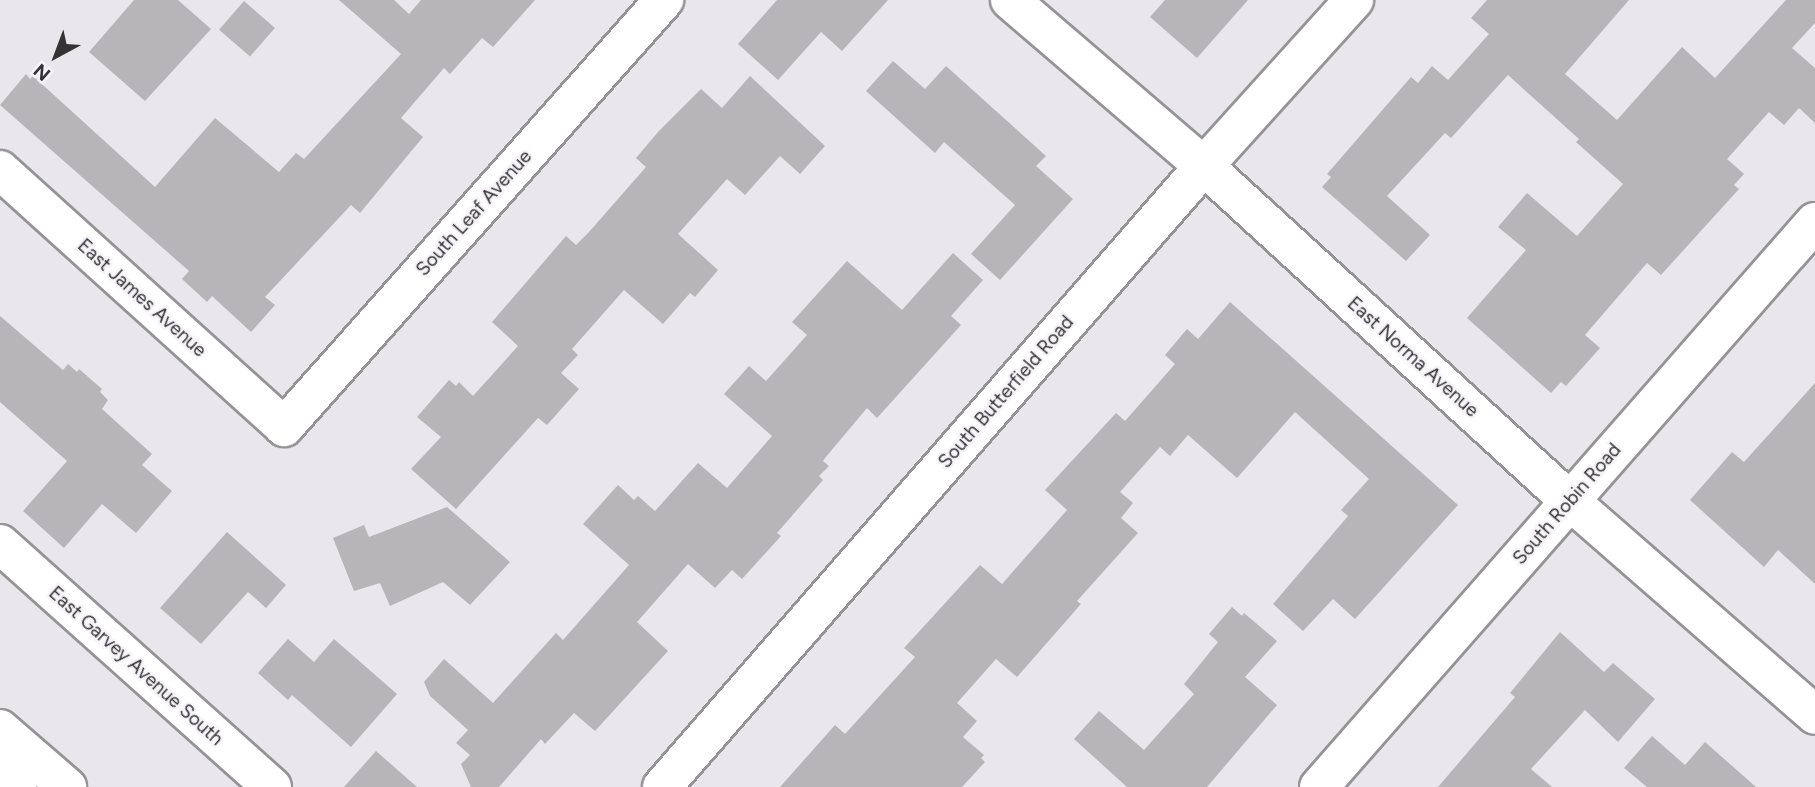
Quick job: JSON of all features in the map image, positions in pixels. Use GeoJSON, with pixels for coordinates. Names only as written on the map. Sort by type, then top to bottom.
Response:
{"type":"FeatureCollection","features":[{"type":"Feature","properties":{"kind":"main road","name":"South Leaf Avenue"},"geometry":{"type":"LineString","coordinates":[[284,427],[664,0]]}},
{"type":"Feature","properties":{"kind":"main road","name":"East Norma Avenue"},"geometry":{"type":"LineString","coordinates":[[1010,0],[1204,166],[1570,501],[1815,715]]}},
{"type":"Feature","properties":{"kind":"main road","name":"South Butterfield Road"},"geometry":{"type":"LineString","coordinates":[[662,787],[1204,166],[1353,0]]}},
{"type":"Feature","properties":{"kind":"main road","name":"East James Avenue"},"geometry":{"type":"LineString","coordinates":[[0,170],[284,427]]}},
{"type":"Feature","properties":{"kind":"main road","name":"South Robin Road"},"geometry":{"type":"LineString","coordinates":[[1319,787],[1815,222]]}},
{"type":"Feature","properties":{"kind":"main road","name":"East Garvey Avenue South"},"geometry":{"type":"LineString","coordinates":[[0,544],[272,787]]}},
{"type":"Feature","properties":{"kind":"main road"},"geometry":{"type":"LineString","coordinates":[[0,729],[67,787]]}},
{"type":"Feature","properties":{"kind":"main road"},"geometry":{"type":"LineString","coordinates":[[0,772],[17,787]]}},
{"type":"Feature","properties":{"kind":"building"},"geometry":{"type":"Polygon","coordinates":[[[134,0],[178,0],[211,29],[145,101],[89,52],[134,0]]]}},
{"type":"Feature","properties":{"kind":"building"},"geometry":{"type":"Polygon","coordinates":[[[339,0],[394,0],[409,14],[421,0],[535,0],[493,47],[482,38],[450,74],[444,68],[401,118],[423,137],[360,213],[351,205],[265,297],[275,305],[251,332],[212,296],[207,302],[182,279],[189,271],[0,105],[26,74],[30,79],[33,76],[155,187],[215,118],[279,172],[296,153],[304,159],[401,54],[339,0]]]}},
{"type":"Feature","properties":{"kind":"building"},"geometry":{"type":"Polygon","coordinates":[[[777,0],[888,0],[842,51],[821,32],[778,80],[738,44],[777,0]]]}},
{"type":"Feature","properties":{"kind":"building"},"geometry":{"type":"Polygon","coordinates":[[[1165,0],[1248,0],[1197,58],[1150,17],[1165,0]]]}},
{"type":"Feature","properties":{"kind":"building"},"geometry":{"type":"Polygon","coordinates":[[[1487,0],[1629,0],[1565,74],[1617,120],[1682,47],[1715,78],[1786,0],[1815,0],[1815,23],[1792,48],[1815,68],[1815,123],[1799,108],[1784,125],[1769,112],[1727,159],[1744,174],[1734,185],[1739,189],[1661,275],[1647,263],[1585,335],[1600,348],[1566,386],[1561,382],[1551,393],[1467,318],[1526,250],[1498,227],[1527,193],[1577,236],[1623,184],[1576,142],[1579,139],[1508,75],[1451,138],[1445,133],[1387,196],[1430,235],[1406,261],[1322,187],[1331,177],[1327,174],[1411,77],[1418,83],[1432,66],[1448,80],[1489,34],[1471,18],[1487,0]]]}},
{"type":"Feature","properties":{"kind":"building"},"geometry":{"type":"Polygon","coordinates":[[[244,1],[275,28],[250,57],[219,30],[244,1]]]}},
{"type":"Feature","properties":{"kind":"building"},"geometry":{"type":"Polygon","coordinates":[[[893,61],[925,89],[946,66],[1046,156],[1036,166],[1073,199],[1000,280],[971,254],[1015,205],[944,142],[935,153],[866,91],[893,61]]]}},
{"type":"Feature","properties":{"kind":"building"},"geometry":{"type":"Polygon","coordinates":[[[750,76],[825,146],[800,174],[780,156],[745,195],[727,179],[678,234],[718,270],[695,297],[690,293],[663,324],[624,290],[572,349],[578,355],[561,373],[579,389],[547,425],[538,418],[456,509],[411,469],[441,437],[417,417],[449,380],[456,386],[459,382],[473,396],[518,346],[492,322],[566,236],[576,245],[646,167],[636,158],[658,132],[701,89],[722,108],[750,76]]]}},
{"type":"Feature","properties":{"kind":"building"},"geometry":{"type":"Polygon","coordinates":[[[953,253],[983,280],[951,316],[961,325],[877,418],[867,408],[825,458],[823,461],[829,466],[819,476],[823,480],[777,533],[781,536],[742,579],[732,570],[715,588],[688,564],[637,622],[668,651],[595,731],[574,713],[545,744],[541,739],[499,787],[471,787],[461,764],[470,755],[456,743],[468,730],[430,696],[424,682],[444,659],[493,703],[556,633],[563,640],[629,565],[583,524],[618,485],[634,500],[638,496],[655,511],[698,463],[727,488],[772,436],[724,394],[749,366],[766,381],[807,335],[792,322],[847,261],[902,310],[953,253]]]}},
{"type":"Feature","properties":{"kind":"building"},"geometry":{"type":"Polygon","coordinates":[[[1230,302],[1458,505],[1355,619],[1333,599],[1303,631],[1273,604],[1348,516],[1341,510],[1369,479],[1295,412],[1237,478],[1188,435],[1170,456],[1160,447],[1120,492],[1133,503],[1121,518],[1138,533],[1077,601],[1081,604],[1017,677],[996,659],[957,703],[977,721],[963,737],[984,755],[981,758],[985,762],[962,787],[780,787],[835,725],[845,734],[915,657],[904,648],[980,565],[1002,584],[1067,510],[1045,490],[1116,413],[1125,421],[1175,364],[1165,355],[1187,329],[1198,339],[1230,302]]]}},
{"type":"Feature","properties":{"kind":"building"},"geometry":{"type":"Polygon","coordinates":[[[0,316],[63,370],[68,364],[77,372],[79,369],[102,389],[100,392],[108,400],[102,409],[152,454],[142,465],[172,491],[136,533],[102,504],[64,548],[23,511],[67,461],[0,402],[0,316]]]}},
{"type":"Feature","properties":{"kind":"building"},"geometry":{"type":"Polygon","coordinates":[[[1815,383],[1815,584],[1778,550],[1764,567],[1690,500],[1732,452],[1744,462],[1815,383]]]}},
{"type":"Feature","properties":{"kind":"building"},"geometry":{"type":"Polygon","coordinates":[[[447,507],[510,562],[470,605],[443,582],[390,606],[380,583],[354,591],[333,538],[364,525],[369,537],[447,507]]]}},
{"type":"Feature","properties":{"kind":"building"},"geometry":{"type":"Polygon","coordinates":[[[227,532],[286,585],[266,608],[248,592],[201,644],[160,608],[227,532]]]}},
{"type":"Feature","properties":{"kind":"building"},"geometry":{"type":"Polygon","coordinates":[[[1232,607],[1242,616],[1244,613],[1277,641],[1245,677],[1277,705],[1207,787],[1127,787],[1074,739],[1099,711],[1144,750],[1194,694],[1184,684],[1218,642],[1209,634],[1232,607]]]}},
{"type":"Feature","properties":{"kind":"building"},"geometry":{"type":"Polygon","coordinates":[[[1560,632],[1604,672],[1613,663],[1655,699],[1618,742],[1585,710],[1531,769],[1552,787],[1438,787],[1515,697],[1510,693],[1560,632]]]}},
{"type":"Feature","properties":{"kind":"building"},"geometry":{"type":"Polygon","coordinates":[[[288,639],[314,662],[334,639],[397,694],[351,747],[292,695],[288,700],[258,673],[288,639]]]}},
{"type":"Feature","properties":{"kind":"building"},"geometry":{"type":"Polygon","coordinates":[[[1652,736],[1685,765],[1705,742],[1756,787],[1647,787],[1624,768],[1652,736]]]}},
{"type":"Feature","properties":{"kind":"building"},"geometry":{"type":"Polygon","coordinates":[[[376,751],[417,787],[344,787],[376,751]]]}}]}
